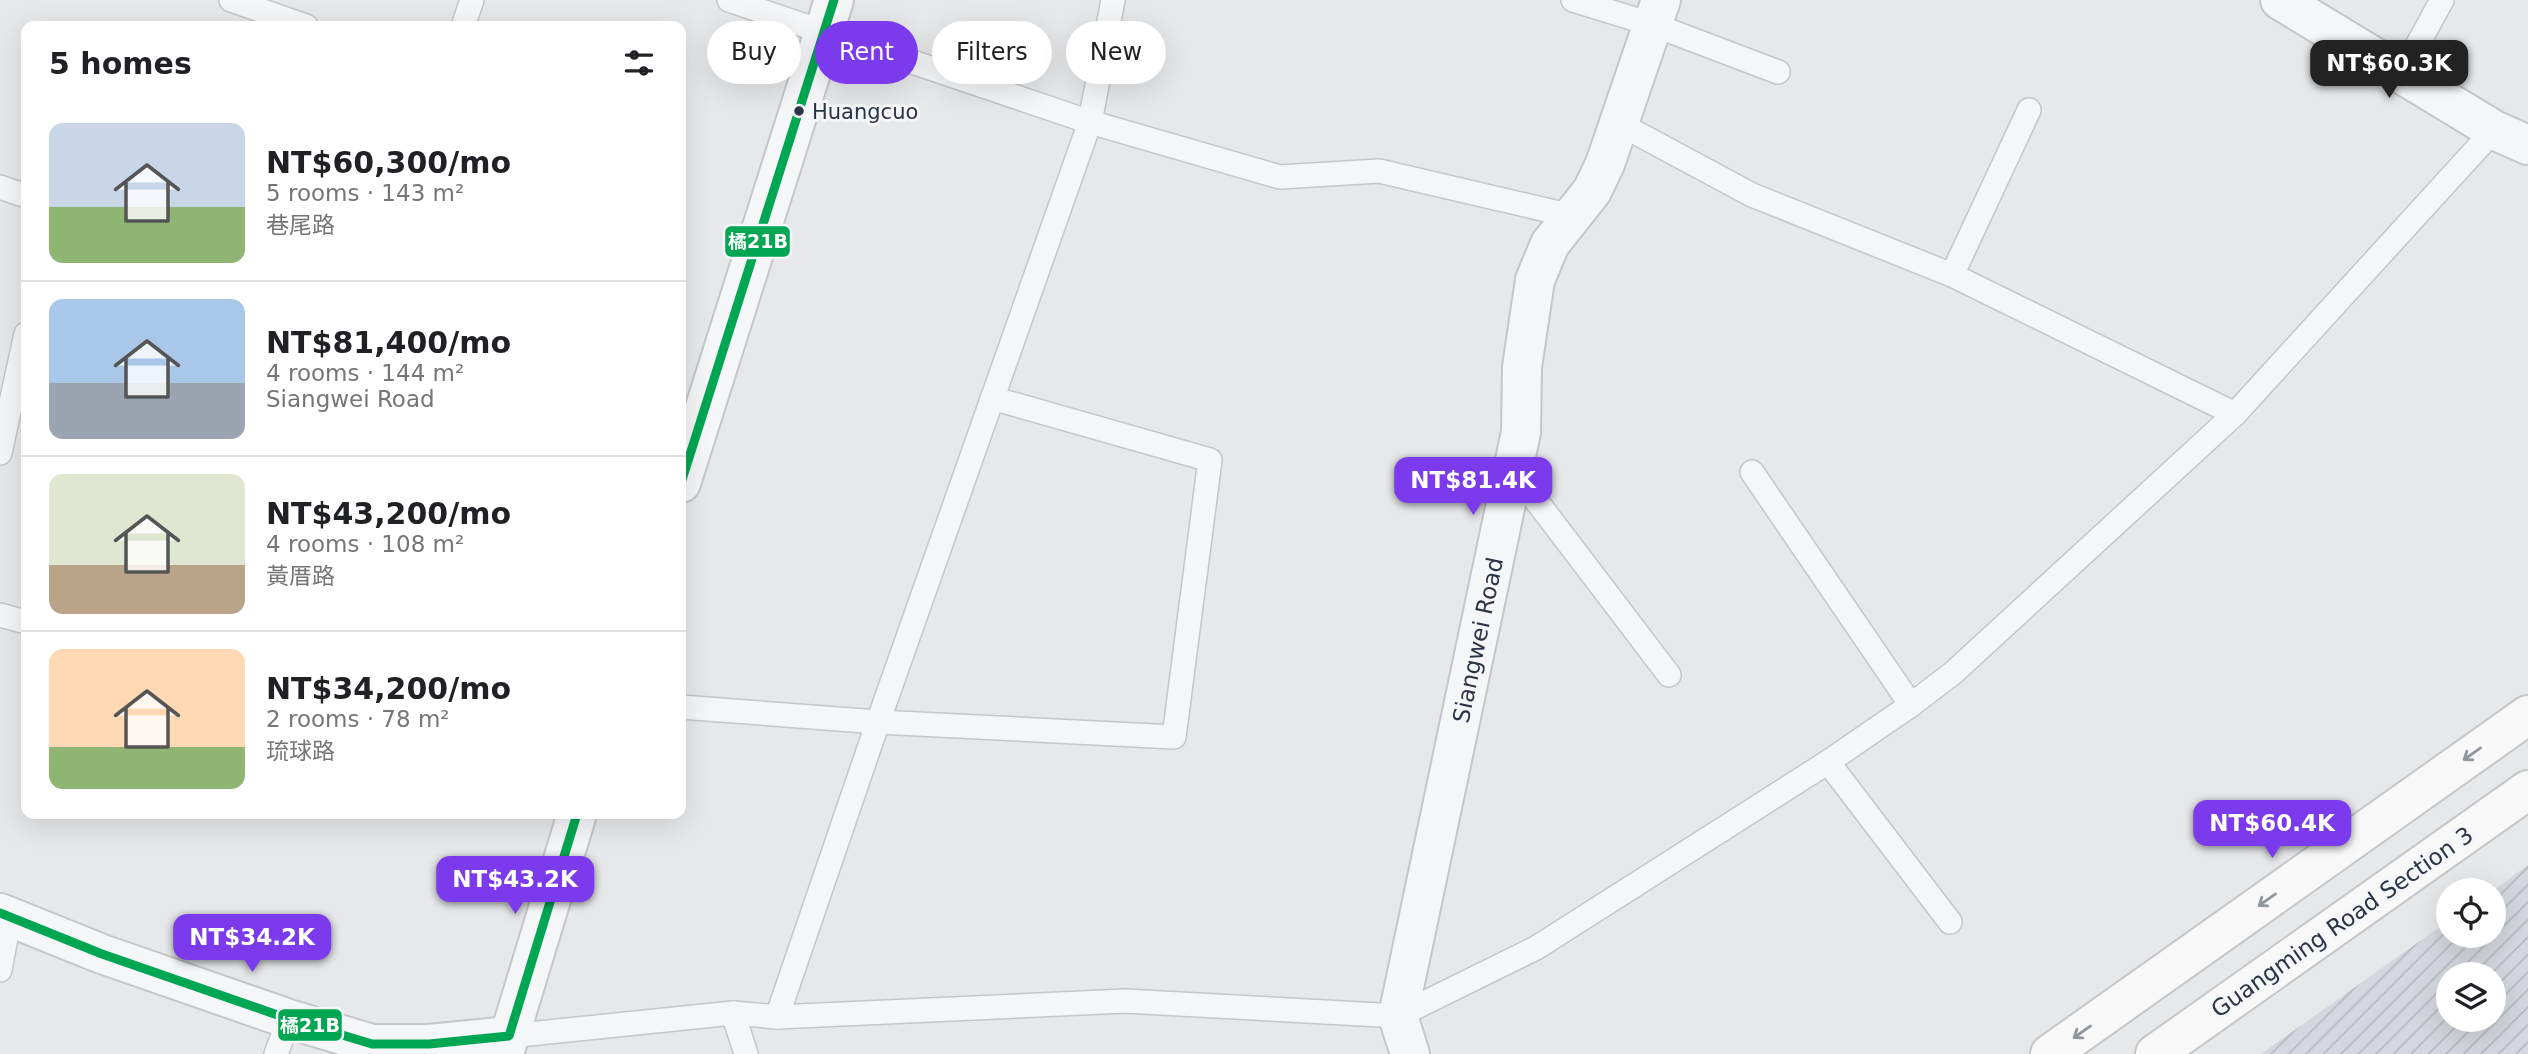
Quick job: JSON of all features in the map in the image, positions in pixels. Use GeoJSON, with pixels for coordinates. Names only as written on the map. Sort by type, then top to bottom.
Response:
{"type":"FeatureCollection","features":[{"type":"Feature","properties":{"kind":"street"},"geometry":{"type":"LineString","coordinates":[[2280,0],[2402,73],[2517,136]]}},
{"type":"Feature","properties":{"kind":"street","name":"Siangwei Road"},"geometry":{"type":"LineString","coordinates":[[1410,1054],[1398,1016],[1514,470],[1521,432],[1522,367],[1535,280],[1550,244],[1592,191],[1605,164],[1658,12]]}},
{"type":"Feature","properties":{"kind":"street"},"geometry":{"type":"LineString","coordinates":[[686,467],[829,15]]}},
{"type":"Feature","properties":{"kind":"street"},"geometry":{"type":"LineString","coordinates":[[2050,1054],[2528,715]]}},
{"type":"Feature","properties":{"kind":"street","name":"Guangming Road Section 3"},"geometry":{"type":"LineString","coordinates":[[2155,1054],[2528,790]]}},
{"type":"Feature","properties":{"kind":"street"},"geometry":{"type":"LineString","coordinates":[[5,915],[102,954],[289,1019],[372,1044],[507,1045],[575,819]]}},
{"type":"Feature","properties":{"kind":"lane"},"geometry":{"type":"LineString","coordinates":[[231,0],[292,21]]}},
{"type":"Feature","properties":{"kind":"lane"},"geometry":{"type":"LineString","coordinates":[[465,21],[472,0]]}},
{"type":"Feature","properties":{"kind":"lane"},"geometry":{"type":"LineString","coordinates":[[729,0],[829,15],[1090,121],[1280,177],[1379,171],[1572,216]]}},
{"type":"Feature","properties":{"kind":"lane"},"geometry":{"type":"LineString","coordinates":[[777,1017],[1090,121],[1112,0]]}},
{"type":"Feature","properties":{"kind":"lane"},"geometry":{"type":"LineString","coordinates":[[1573,0],[1658,12],[1778,72]]}},
{"type":"Feature","properties":{"kind":"lane"},"geometry":{"type":"LineString","coordinates":[[2402,73],[2442,0]]}},
{"type":"Feature","properties":{"kind":"lane"},"geometry":{"type":"LineString","coordinates":[[1952,275],[2029,110]]}},
{"type":"Feature","properties":{"kind":"lane"},"geometry":{"type":"LineString","coordinates":[[1618,123],[1752,195],[1952,275],[2235,414]]}},
{"type":"Feature","properties":{"kind":"lane"},"geometry":{"type":"LineString","coordinates":[[507,1045],[733,1013],[777,1017],[1125,1001],[1398,1016],[1536,948],[1828,762],[1912,705],[1953,673],[2235,414],[2517,136]]}},
{"type":"Feature","properties":{"kind":"lane"},"geometry":{"type":"LineString","coordinates":[[0,187],[21,194]]}},
{"type":"Feature","properties":{"kind":"lane"},"geometry":{"type":"LineString","coordinates":[[0,453],[6,400],[21,350]]}},
{"type":"Feature","properties":{"kind":"lane"},"geometry":{"type":"LineString","coordinates":[[686,707],[878,722],[1174,737],[1210,460],[992,398]]}},
{"type":"Feature","properties":{"kind":"lane"},"geometry":{"type":"LineString","coordinates":[[1514,470],[1669,675]]}},
{"type":"Feature","properties":{"kind":"lane"},"geometry":{"type":"LineString","coordinates":[[1752,472],[1912,705]]}},
{"type":"Feature","properties":{"kind":"lane"},"geometry":{"type":"LineString","coordinates":[[0,615],[21,621]]}},
{"type":"Feature","properties":{"kind":"lane"},"geometry":{"type":"LineString","coordinates":[[1828,762],[1950,922]]}},
{"type":"Feature","properties":{"kind":"lane"},"geometry":{"type":"LineString","coordinates":[[0,970],[5,915]]}},
{"type":"Feature","properties":{"kind":"lane"},"geometry":{"type":"LineString","coordinates":[[733,1013],[746,1054]]}},
{"type":"Feature","properties":{"kind":"lane"},"geometry":{"type":"LineString","coordinates":[[276,1054],[289,1019]]}},
{"type":"Feature","properties":{"kind":"shaded area"},"geometry":{"type":"Polygon","coordinates":[[[2528,865],[2528,1054],[2261,1054],[2436,930],[2436,948],[2506,948],[2506,881],[2528,865]]]}},
{"type":"Feature","properties":{"kind":"transit line","name":"橘21B"},"geometry":{"type":"LineString","coordinates":[[686,467],[834,0]]}},
{"type":"Feature","properties":{"kind":"transit line","name":"橘21B"},"geometry":{"type":"LineString","coordinates":[[0,913],[102,954],[289,1019],[372,1044],[429,1044],[509,1036],[575,819]]}},
{"type":"Feature","properties":{"kind":"place","name":"Huangcuo"},"geometry":{"type":"Point","coordinates":[799,111]}}]}
